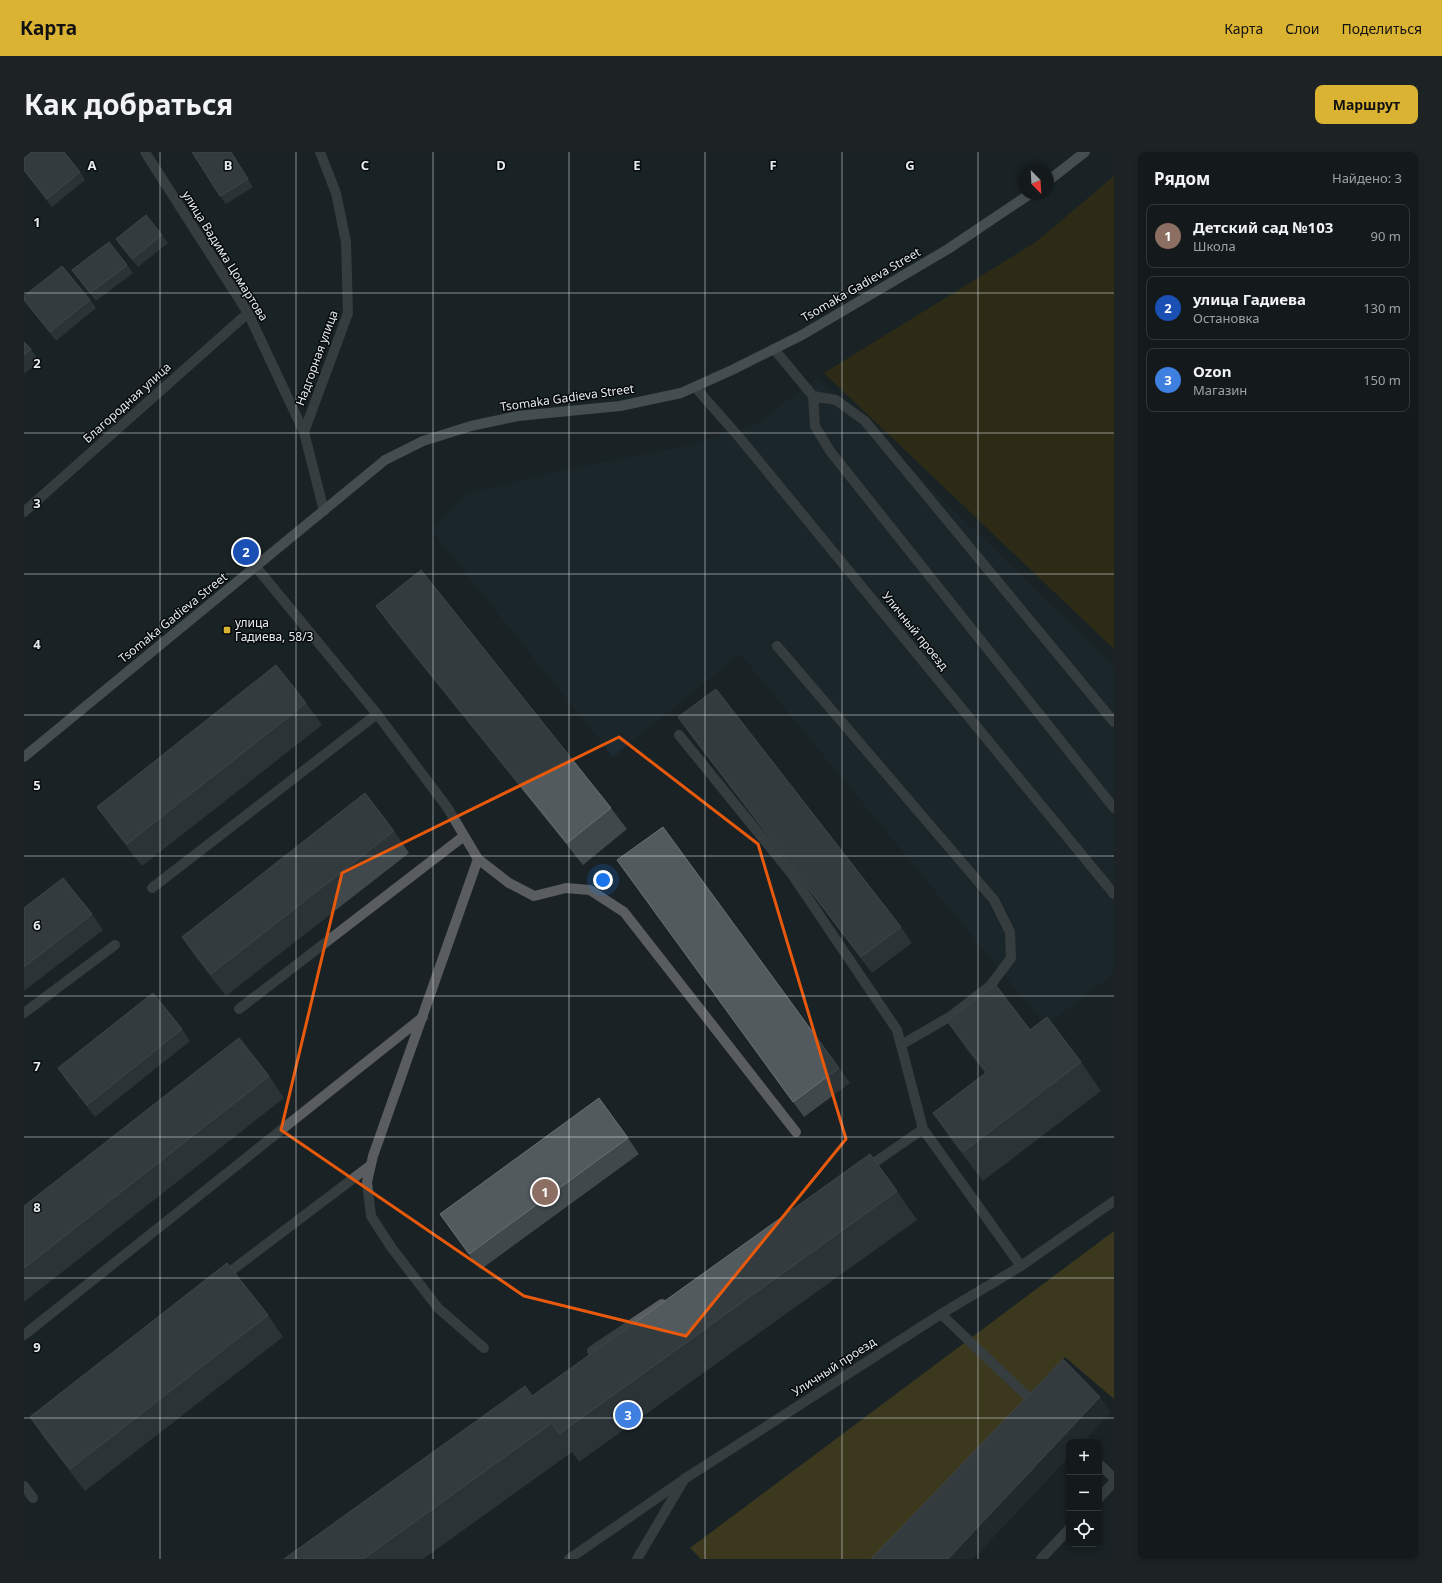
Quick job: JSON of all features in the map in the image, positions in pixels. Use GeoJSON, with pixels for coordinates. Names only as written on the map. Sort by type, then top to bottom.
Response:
{"type":"FeatureCollection","features":[{"type":"Feature","properties":{"kind":"main road"},"geometry":{"type":"LineString","coordinates":[[1054,176],[1085,152]]}},
{"type":"Feature","properties":{"kind":"main road","name":"Tsomaka Gadieva Street"},"geometry":{"type":"LineString","coordinates":[[24,757],[385,460],[423,441],[471,426],[518,416],[620,406],[681,393],[802,335],[948,249],[1021,200]]}},
{"type":"Feature","properties":{"kind":"street","name":"улица Вадима Цомартова"},"geometry":{"type":"LineString","coordinates":[[145,152],[248,313],[304,432],[324,511]]}},
{"type":"Feature","properties":{"kind":"street","name":"Надгорная улица"},"geometry":{"type":"LineString","coordinates":[[304,432],[348,313],[346,242],[336,193],[320,152]]}},
{"type":"Feature","properties":{"kind":"street","name":"Благородная улица"},"geometry":{"type":"LineString","coordinates":[[24,512],[248,313]]}},
{"type":"Feature","properties":{"kind":"street"},"geometry":{"type":"LineString","coordinates":[[774,349],[812,396],[815,426],[830,451],[1114,808]]}},
{"type":"Feature","properties":{"kind":"street","name":"Уличный проезд"},"geometry":{"type":"LineString","coordinates":[[694,387],[739,437],[1114,894]]}},
{"type":"Feature","properties":{"kind":"street"},"geometry":{"type":"LineString","coordinates":[[812,396],[836,400],[865,421],[1114,722]]}},
{"type":"Feature","properties":{"kind":"street"},"geometry":{"type":"LineString","coordinates":[[256,567],[377,714],[447,807],[478,859],[509,883],[534,896],[566,888],[590,890],[624,912],[796,1132]]}},
{"type":"Feature","properties":{"kind":"street"},"geometry":{"type":"LineString","coordinates":[[777,646],[994,900],[1010,932],[1011,958],[990,986],[950,1016],[901,1045]]}},
{"type":"Feature","properties":{"kind":"street"},"geometry":{"type":"LineString","coordinates":[[152,888],[377,714]]}},
{"type":"Feature","properties":{"kind":"street"},"geometry":{"type":"LineString","coordinates":[[679,735],[791,873],[897,1030],[923,1129],[1021,1266]]}},
{"type":"Feature","properties":{"kind":"street"},"geometry":{"type":"LineString","coordinates":[[238,1009],[464,836]]}},
{"type":"Feature","properties":{"kind":"street"},"geometry":{"type":"LineString","coordinates":[[478,859],[371,1166],[367,1182],[371,1216],[387,1241],[438,1308],[484,1348]]}},
{"type":"Feature","properties":{"kind":"street"},"geometry":{"type":"LineString","coordinates":[[24,1013],[115,944]]}},
{"type":"Feature","properties":{"kind":"street"},"geometry":{"type":"LineString","coordinates":[[24,1335],[423,1017]]}},
{"type":"Feature","properties":{"kind":"street"},"geometry":{"type":"LineString","coordinates":[[856,1175],[923,1129]]}},
{"type":"Feature","properties":{"kind":"street"},"geometry":{"type":"LineString","coordinates":[[213,1284],[371,1166]]}},
{"type":"Feature","properties":{"kind":"street","name":"Уличный проезд"},"geometry":{"type":"LineString","coordinates":[[569,1559],[686,1478],[941,1314],[1021,1266],[1114,1201]]}},
{"type":"Feature","properties":{"kind":"street"},"geometry":{"type":"LineString","coordinates":[[592,1351],[671,1298]]}},
{"type":"Feature","properties":{"kind":"street"},"geometry":{"type":"LineString","coordinates":[[941,1314],[1028,1397]]}},
{"type":"Feature","properties":{"kind":"street"},"geometry":{"type":"LineString","coordinates":[[1102,1467],[1114,1478]]}},
{"type":"Feature","properties":{"kind":"street"},"geometry":{"type":"LineString","coordinates":[[637,1559],[686,1478]]}},
{"type":"Feature","properties":{"kind":"street"},"geometry":{"type":"LineString","coordinates":[[1102,1495],[1114,1482]]}},
{"type":"Feature","properties":{"kind":"street"},"geometry":{"type":"LineString","coordinates":[[24,1486],[33,1498]]}},
{"type":"Feature","properties":{"kind":"street"},"geometry":{"type":"LineString","coordinates":[[1041,1559],[1066,1532]]}},
{"type":"Feature","properties":{"kind":"highlighted area"},"geometry":{"type":"Polygon","coordinates":[[[619,737],[758,844],[846,1139],[686,1336],[524,1296],[281,1130],[342,873],[619,737]]]}},
{"type":"Feature","properties":{"kind":"shaded area"},"geometry":{"type":"Polygon","coordinates":[[[1114,176],[1114,649],[824,373],[1036,242],[1114,176]]]}},
{"type":"Feature","properties":{"kind":"shaded area"},"geometry":{"type":"Polygon","coordinates":[[[818,378],[1114,666],[1114,973],[1046,1026],[740,654],[613,757],[430,529],[467,493],[567,469],[681,447],[756,424],[818,378]]]}},
{"type":"Feature","properties":{"kind":"shaded area"},"geometry":{"type":"Polygon","coordinates":[[[1114,1231],[1114,1399],[1065,1357],[873,1559],[701,1559],[690,1548],[1114,1231]]]}},
{"type":"Feature","properties":{"kind":"building"},"geometry":{"type":"Polygon","coordinates":[[[32,152],[64,152],[80,172],[47,199],[24,170],[24,158],[32,152]]]}},
{"type":"Feature","properties":{"kind":"building"},"geometry":{"type":"Polygon","coordinates":[[[192,152],[231,152],[248,179],[220,196],[192,152]]]}},
{"type":"Feature","properties":{"kind":"building"},"geometry":{"type":"Polygon","coordinates":[[[146,215],[162,235],[132,259],[116,239],[146,215]]]}},
{"type":"Feature","properties":{"kind":"building"},"geometry":{"type":"Polygon","coordinates":[[[109,242],[127,265],[90,293],[72,270],[109,242]]]}},
{"type":"Feature","properties":{"kind":"building"},"geometry":{"type":"Polygon","coordinates":[[[62,266],[90,300],[50,332],[24,300],[24,296],[62,266]]]}},
{"type":"Feature","properties":{"kind":"building"},"geometry":{"type":"Polygon","coordinates":[[[24,342],[31,349],[24,355],[24,342]]]}},
{"type":"Feature","properties":{"kind":"building"},"geometry":{"type":"Polygon","coordinates":[[[421,570],[611,808],[567,843],[376,606],[421,570]]]}},
{"type":"Feature","properties":{"kind":"building"},"geometry":{"type":"Polygon","coordinates":[[[276,665],[306,703],[127,844],[97,807],[276,665]]]}},
{"type":"Feature","properties":{"kind":"building"},"geometry":{"type":"Polygon","coordinates":[[[716,689],[901,927],[861,957],[678,717],[716,689]]]}},
{"type":"Feature","properties":{"kind":"building"},"geometry":{"type":"Polygon","coordinates":[[[365,793],[394,831],[211,974],[182,937],[365,793]]]}},
{"type":"Feature","properties":{"kind":"building"},"geometry":{"type":"Polygon","coordinates":[[[663,827],[839,1068],[793,1102],[617,860],[663,827]]]}},
{"type":"Feature","properties":{"kind":"building"},"geometry":{"type":"Polygon","coordinates":[[[63,878],[92,914],[24,967],[24,908],[63,878]]]}},
{"type":"Feature","properties":{"kind":"building"},"geometry":{"type":"Polygon","coordinates":[[[995,984],[1030,1030],[1047,1017],[1081,1062],[963,1152],[933,1113],[987,1072],[947,1021],[995,984]]]}},
{"type":"Feature","properties":{"kind":"building"},"geometry":{"type":"Polygon","coordinates":[[[153,993],[182,1029],[87,1105],[58,1068],[153,993]]]}},
{"type":"Feature","properties":{"kind":"building"},"geometry":{"type":"Polygon","coordinates":[[[239,1038],[269,1076],[24,1268],[24,1206],[239,1038]]]}},
{"type":"Feature","properties":{"kind":"building"},"geometry":{"type":"Polygon","coordinates":[[[599,1098],[628,1138],[469,1254],[440,1214],[599,1098]]]}},
{"type":"Feature","properties":{"kind":"building"},"geometry":{"type":"Polygon","coordinates":[[[870,1154],[897,1191],[559,1434],[552,1423],[363,1559],[284,1559],[525,1386],[532,1396],[870,1154]]]}},
{"type":"Feature","properties":{"kind":"building"},"geometry":{"type":"Polygon","coordinates":[[[227,1263],[268,1315],[70,1469],[30,1417],[227,1263]]]}},
{"type":"Feature","properties":{"kind":"building"},"geometry":{"type":"Polygon","coordinates":[[[1063,1359],[1100,1397],[948,1559],[871,1559],[1063,1359]]]}},
{"type":"Feature","properties":{"kind":"place","name":"улица Гадиева"},"geometry":{"type":"Point","coordinates":[246,552]}},
{"type":"Feature","properties":{"kind":"place","name":"улица Гадиева, 58/3"},"geometry":{"type":"Point","coordinates":[227,630]}},
{"type":"Feature","properties":{"kind":"place","name":"Детский сад №103"},"geometry":{"type":"Point","coordinates":[545,1192]}},
{"type":"Feature","properties":{"kind":"place","name":"Ozon"},"geometry":{"type":"Point","coordinates":[628,1415]}}]}
